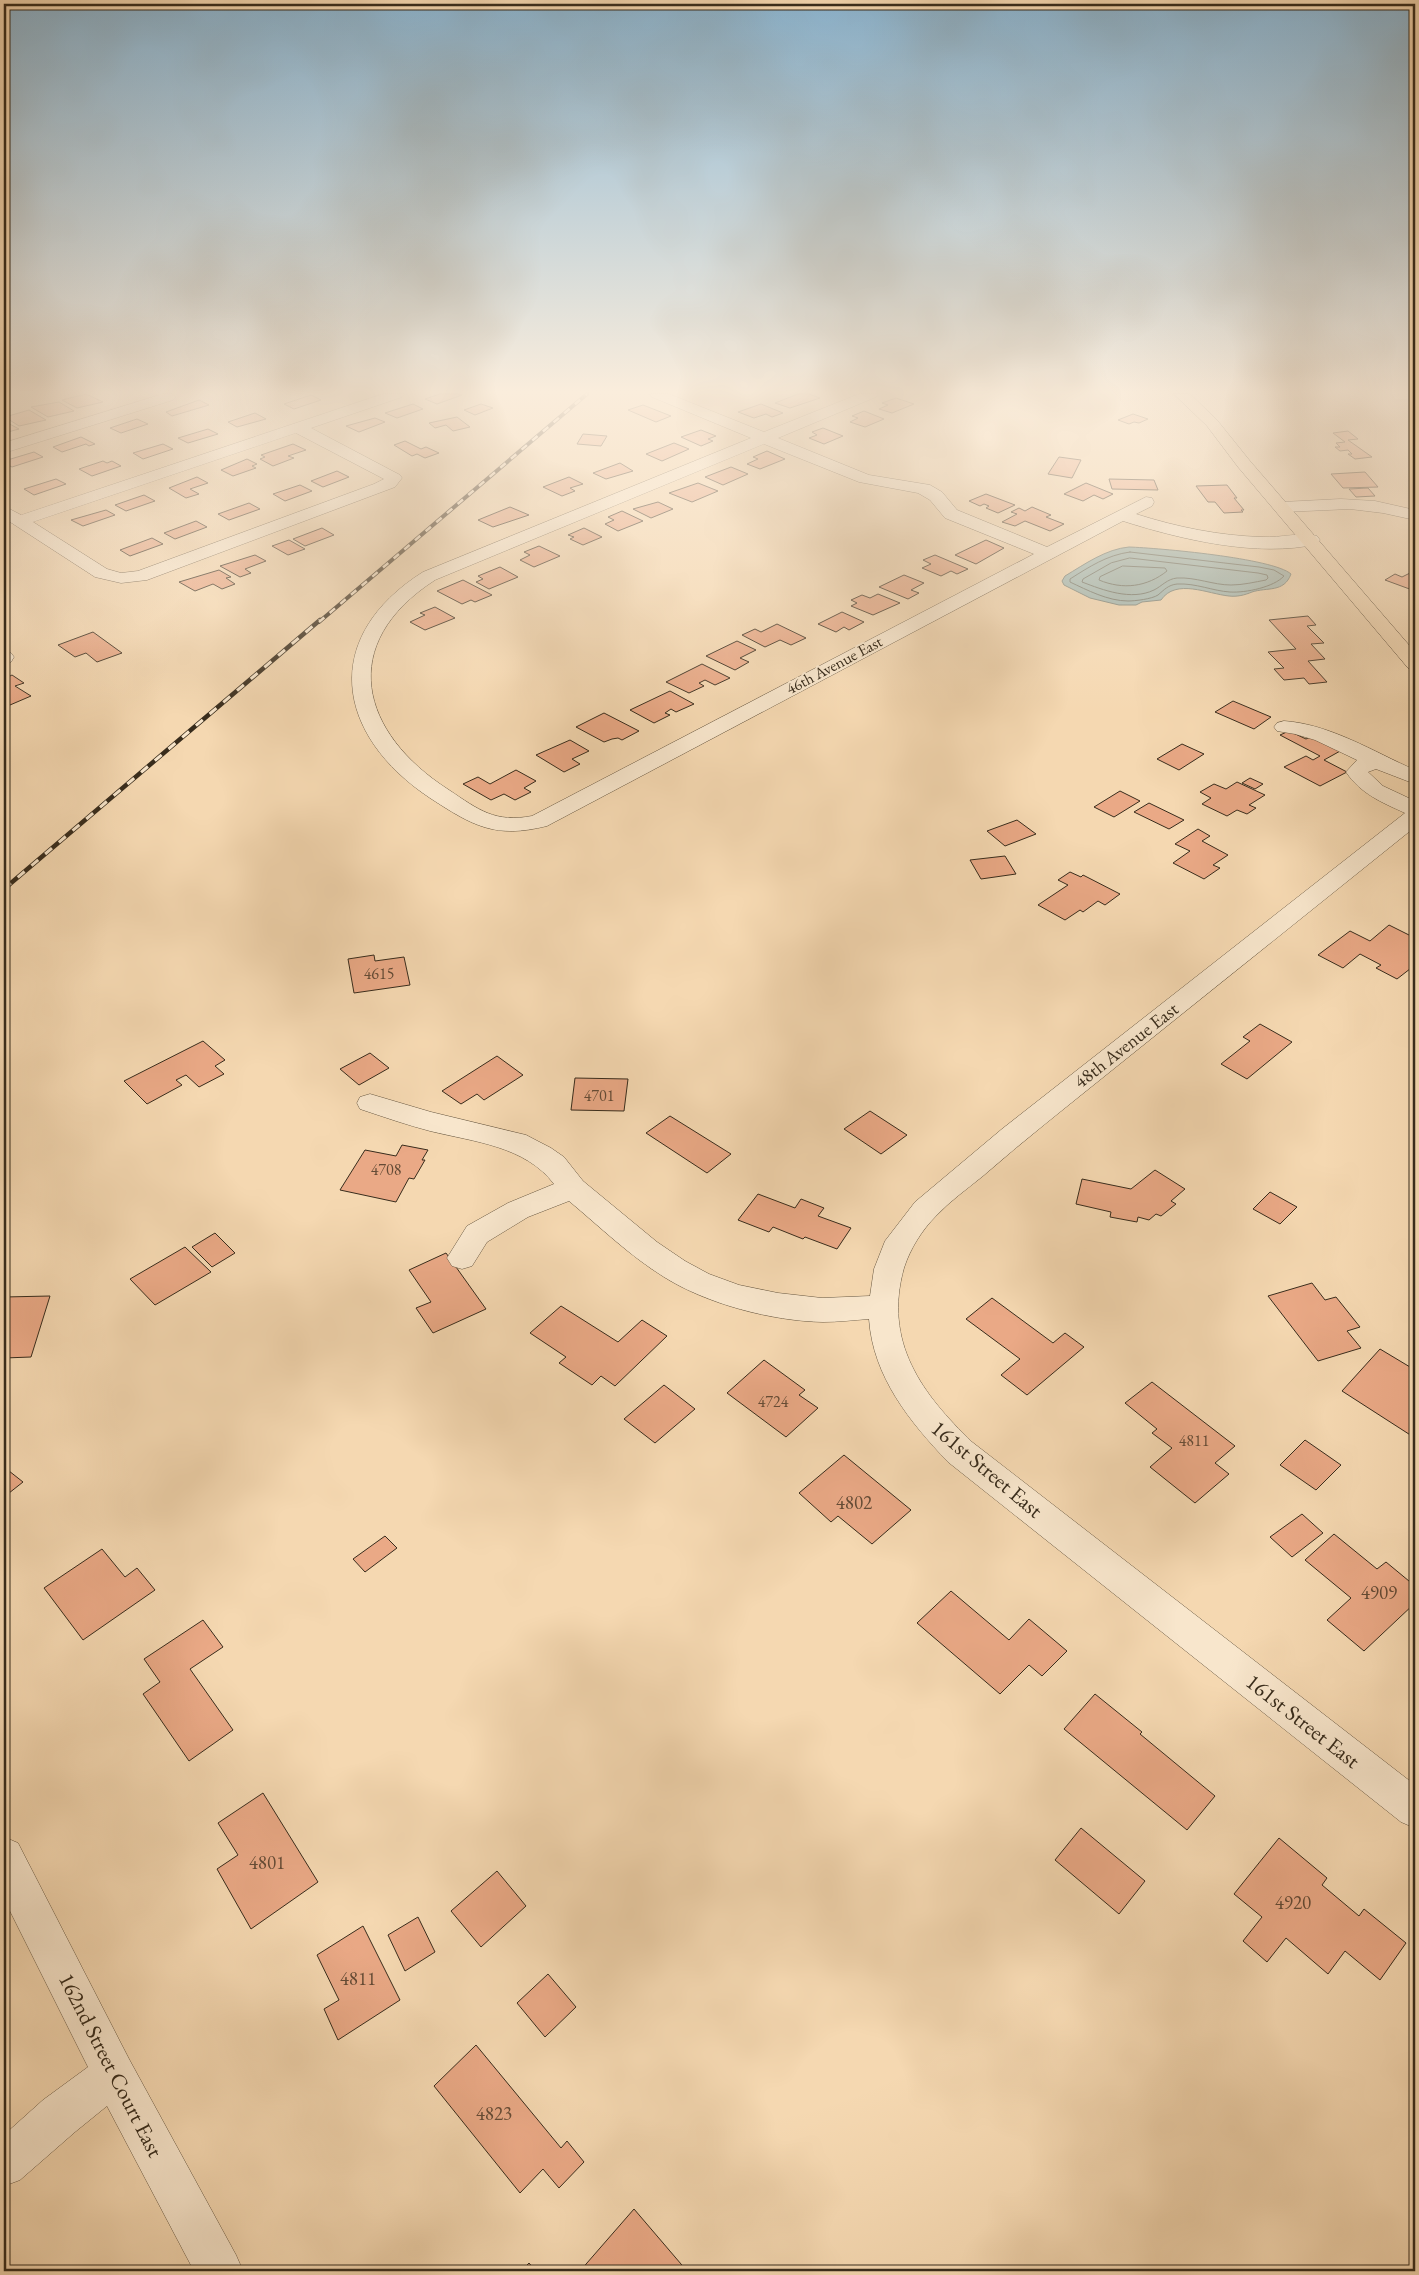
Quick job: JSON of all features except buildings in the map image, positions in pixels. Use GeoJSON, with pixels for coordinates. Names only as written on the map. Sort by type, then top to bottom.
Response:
{"type":"FeatureCollection","features":[{"type":"Feature","properties":{"kind":"main road"},"geometry":{"type":"LineString","coordinates":[[1277,500],[1415,664]]}},
{"type":"Feature","properties":{"kind":"street"},"geometry":{"type":"LineString","coordinates":[[19,521],[81,500]]}},
{"type":"Feature","properties":{"kind":"street"},"geometry":{"type":"LineString","coordinates":[[4,511],[100,573],[129,578],[140,576],[348,500]]}},
{"type":"Feature","properties":{"kind":"street","name":"46th Avenue East"},"geometry":{"type":"LineString","coordinates":[[614,500],[429,576],[413,585],[400,597],[374,630],[365,650],[361,668],[360,691],[364,707],[377,737],[388,752],[411,774],[440,795],[490,824],[503,826],[521,824],[547,816],[1146,502]]}},
{"type":"Feature","properties":{"kind":"street"},"geometry":{"type":"LineString","coordinates":[[940,500],[952,514],[1047,553]]}},
{"type":"Feature","properties":{"kind":"street"},"geometry":{"type":"LineString","coordinates":[[1283,507],[1358,505],[1392,509],[1415,515]]}},
{"type":"Feature","properties":{"kind":"street"},"geometry":{"type":"LineString","coordinates":[[1123,515],[1189,534],[1237,542],[1276,543],[1311,540]]}},
{"type":"Feature","properties":{"kind":"street"},"geometry":{"type":"LineString","coordinates":[[1284,727],[1297,728],[1322,736],[1415,778]]}},
{"type":"Feature","properties":{"kind":"street"},"geometry":{"type":"LineString","coordinates":[[1378,762],[1360,766],[1357,772],[1375,791],[1415,809]]}},
{"type":"Feature","properties":{"kind":"street","name":"48th Avenue East"},"geometry":{"type":"LineString","coordinates":[[883,1307],[889,1269],[900,1241],[925,1209],[1012,1136],[1415,816]]}},
{"type":"Feature","properties":{"kind":"street"},"geometry":{"type":"LineString","coordinates":[[370,1103],[428,1121],[516,1142],[541,1155],[554,1164],[572,1188],[647,1250],[674,1269],[698,1282],[726,1293],[778,1305],[822,1310],[883,1307]]}},
{"type":"Feature","properties":{"kind":"street"},"geometry":{"type":"LineString","coordinates":[[462,1258],[477,1234],[518,1210],[572,1188]]}},
{"type":"Feature","properties":{"kind":"street","name":"161st Street East"},"geometry":{"type":"LineString","coordinates":[[883,1307],[883,1328],[892,1360],[908,1393],[928,1421],[960,1452],[1415,1809]]}},
{"type":"Feature","properties":{"kind":"street","name":"162nd Street Court East"},"geometry":{"type":"LineString","coordinates":[[4,1857],[114,2074],[220,2271]]}},
{"type":"Feature","properties":{"kind":"street"},"geometry":{"type":"LineString","coordinates":[[4,2164],[59,2116],[114,2074]]}},
{"type":"Feature","properties":{"kind":"water"},"geometry":{"type":"Polygon","coordinates":[[[1120,548],[1164,549],[1239,559],[1280,568],[1291,574],[1288,580],[1280,587],[1241,596],[1184,589],[1167,593],[1161,600],[1142,602],[1136,605],[1119,605],[1090,598],[1064,585],[1062,581],[1065,576],[1088,562],[1120,548]]]}},
{"type":"Feature","properties":{"kind":"railway"},"geometry":{"type":"LineString","coordinates":[[319,622],[462,500]]}},
{"type":"Feature","properties":{"kind":"railway"},"geometry":{"type":"LineString","coordinates":[[4,889],[320,620]]}}]}
